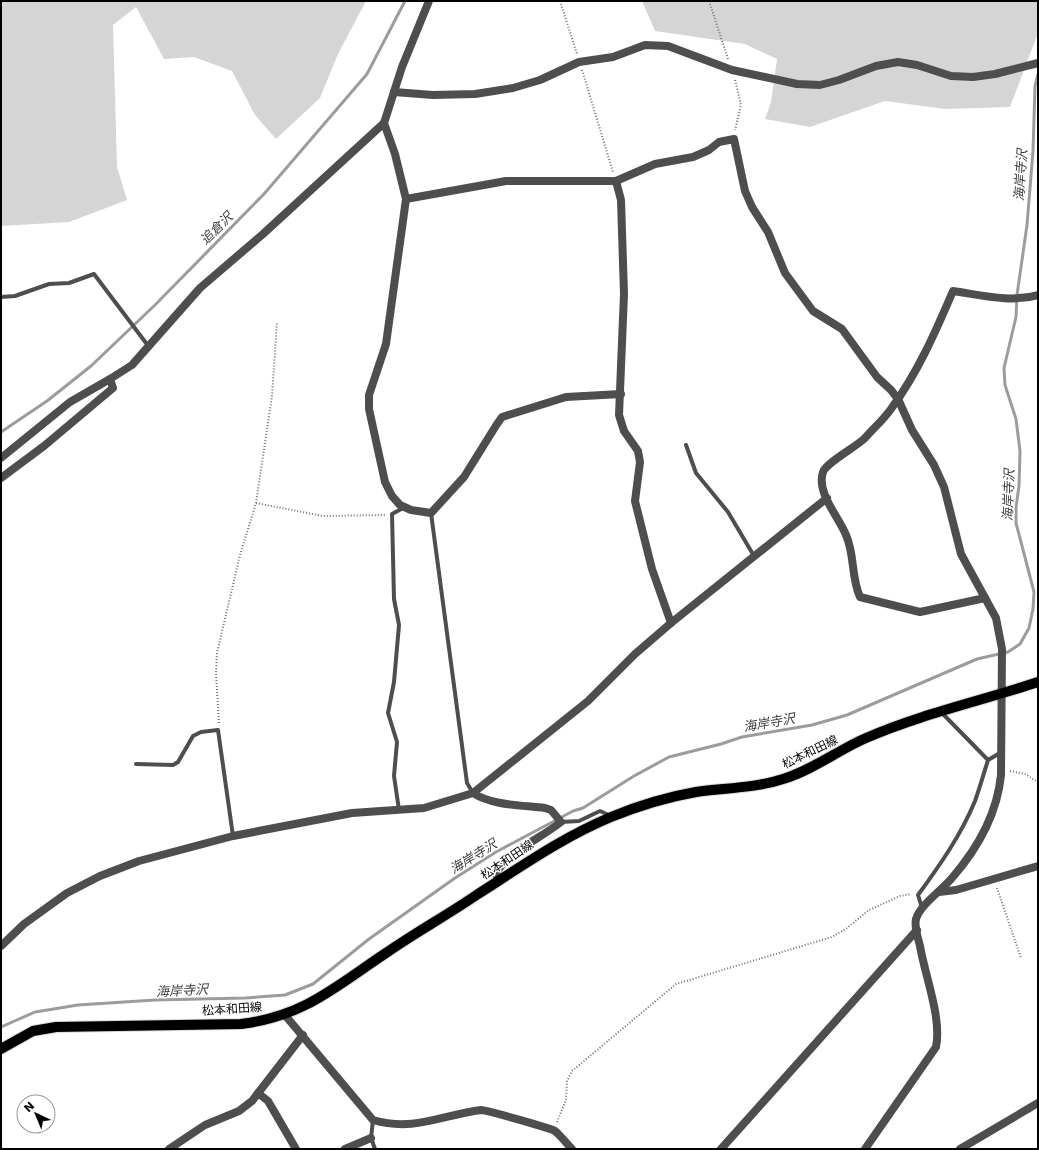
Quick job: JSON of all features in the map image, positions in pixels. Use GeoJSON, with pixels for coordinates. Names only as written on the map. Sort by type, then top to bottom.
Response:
{"type":"FeatureCollection","features":[{"type":"Feature","properties":{"kind":"main road","name":"松本和田線"},"geometry":{"type":"LineString","coordinates":[[1,1049],[33,1032],[56,1027],[241,1024],[262,1022],[325,996],[374,961],[498,880],[564,839],[612,817],[660,800],[694,793],[782,780],[802,773],[865,738],[940,711],[1038,682]]}},
{"type":"Feature","properties":{"kind":"street"},"geometry":{"type":"LineString","coordinates":[[1,458],[70,402],[132,365],[200,288],[263,234],[384,123],[394,92],[429,1]]}},
{"type":"Feature","properties":{"kind":"street"},"geometry":{"type":"LineString","coordinates":[[394,92],[433,95],[513,88],[540,80],[579,62],[613,57],[645,45],[668,46],[732,70],[797,84],[820,85],[839,80],[876,66],[898,62],[917,65],[951,76],[973,77],[995,74],[1038,63]]}},
{"type":"Feature","properties":{"kind":"street"},"geometry":{"type":"LineString","coordinates":[[384,123],[395,154],[406,199],[386,344],[369,395],[369,409],[386,482],[392,496],[400,505],[431,513],[464,477],[496,424],[502,418],[566,397],[621,394]]}},
{"type":"Feature","properties":{"kind":"street"},"geometry":{"type":"LineString","coordinates":[[406,199],[506,181],[616,181],[656,164],[693,157],[709,150],[719,142],[734,139],[745,191],[752,207],[768,232],[785,273],[813,311],[842,329],[877,377],[898,399],[912,430],[934,465],[944,486],[961,554],[996,618],[1002,649],[1001,769],[999,794],[991,819],[971,855],[939,892],[922,908],[916,919],[938,1030],[936,1047],[865,1149]]}},
{"type":"Feature","properties":{"kind":"street"},"geometry":{"type":"LineString","coordinates":[[616,181],[621,200],[624,294],[619,415],[624,431],[638,451],[640,462],[635,501],[652,569],[671,623]]}},
{"type":"Feature","properties":{"kind":"street"},"geometry":{"type":"LineString","coordinates":[[985,598],[920,612],[860,597],[856,589],[853,556],[846,536],[827,498],[821,482],[823,470],[857,446],[890,410],[927,352],[953,292],[1012,299],[1025,299],[1038,295]]}},
{"type":"Feature","properties":{"kind":"street"},"geometry":{"type":"LineString","coordinates":[[1,478],[44,446],[113,388],[110,379]]}},
{"type":"Feature","properties":{"kind":"street"},"geometry":{"type":"LineString","coordinates":[[1,946],[24,924],[67,893],[100,876],[139,861],[233,836],[352,813],[400,811],[424,808],[473,793],[588,701],[635,654],[671,623],[827,498]]}},
{"type":"Feature","properties":{"kind":"street"},"geometry":{"type":"LineString","coordinates":[[473,793],[481,799],[495,802],[545,808],[551,810],[561,822],[503,863],[496,873],[498,880]]}},
{"type":"Feature","properties":{"kind":"street"},"geometry":{"type":"LineString","coordinates":[[939,892],[956,890],[1038,866]]}},
{"type":"Feature","properties":{"kind":"street"},"geometry":{"type":"LineString","coordinates":[[721,1149],[917,930]]}},
{"type":"Feature","properties":{"kind":"street"},"geometry":{"type":"LineString","coordinates":[[284,1014],[303,1034],[373,1120],[388,1125],[438,1121],[483,1110],[554,1131],[572,1149]]}},
{"type":"Feature","properties":{"kind":"street"},"geometry":{"type":"LineString","coordinates":[[169,1149],[205,1125],[239,1111],[252,1101],[303,1034]]}},
{"type":"Feature","properties":{"kind":"street"},"geometry":{"type":"LineString","coordinates":[[258,1093],[268,1101],[296,1149]]}},
{"type":"Feature","properties":{"kind":"street"},"geometry":{"type":"LineString","coordinates":[[960,1149],[1038,1103]]}},
{"type":"Feature","properties":{"kind":"street"},"geometry":{"type":"LineString","coordinates":[[345,1149],[371,1138]]}},
{"type":"Feature","properties":{"kind":"lane"},"geometry":{"type":"LineString","coordinates":[[1,297],[15,296],[49,284],[69,283],[94,274],[149,347]]}},
{"type":"Feature","properties":{"kind":"lane"},"geometry":{"type":"LineString","coordinates":[[686,445],[696,473],[728,512],[754,556]]}},
{"type":"Feature","properties":{"kind":"lane"},"geometry":{"type":"LineString","coordinates":[[400,811],[394,776],[397,742],[388,713],[394,682],[399,625],[394,599],[392,514],[405,507]]}},
{"type":"Feature","properties":{"kind":"lane"},"geometry":{"type":"LineString","coordinates":[[431,513],[467,783],[473,793]]}},
{"type":"Feature","properties":{"kind":"lane"},"geometry":{"type":"LineString","coordinates":[[940,711],[988,760]]}},
{"type":"Feature","properties":{"kind":"lane"},"geometry":{"type":"LineString","coordinates":[[136,764],[173,765],[178,762],[193,736],[201,732],[218,730],[233,836]]}},
{"type":"Feature","properties":{"kind":"lane"},"geometry":{"type":"LineString","coordinates":[[922,908],[918,895],[943,861],[959,832],[975,801],[988,760],[1000,753]]}},
{"type":"Feature","properties":{"kind":"lane"},"geometry":{"type":"LineString","coordinates":[[561,822],[579,820],[600,811],[612,817]]}},
{"type":"Feature","properties":{"kind":"lane"},"geometry":{"type":"LineString","coordinates":[[373,1120],[371,1138],[375,1149]]}},
{"type":"Feature","properties":{"kind":"path"},"geometry":{"type":"LineString","coordinates":[[560,1],[616,181]]}},
{"type":"Feature","properties":{"kind":"path"},"geometry":{"type":"LineString","coordinates":[[218,730],[219,721],[216,673],[218,653],[236,570],[256,503],[272,396],[277,322]]}},
{"type":"Feature","properties":{"kind":"path"},"geometry":{"type":"LineString","coordinates":[[256,503],[323,516],[392,514]]}},
{"type":"Feature","properties":{"kind":"path"},"geometry":{"type":"LineString","coordinates":[[1001,769],[1025,774],[1038,782]]}},
{"type":"Feature","properties":{"kind":"path"},"geometry":{"type":"LineString","coordinates":[[994,879],[1020,958]]}},
{"type":"Feature","properties":{"kind":"path"},"geometry":{"type":"LineString","coordinates":[[554,1131],[566,1100],[567,1081],[572,1071],[676,984],[832,937],[847,928],[869,910],[900,896],[911,894],[918,895]]}},
{"type":"Feature","properties":{"kind":"shaded area"},"geometry":{"type":"Polygon","coordinates":[[[1,1],[366,1],[338,54],[320,98],[276,139],[255,115],[232,71],[194,57],[164,59],[136,7],[113,25],[117,167],[127,200],[69,222],[1,226],[1,1]]]}},
{"type":"Feature","properties":{"kind":"shaded area"},"geometry":{"type":"Polygon","coordinates":[[[642,1],[1038,1],[1038,33],[1010,107],[945,109],[885,101],[810,127],[765,119],[771,102],[777,59],[745,44],[655,31],[642,1]]]}},
{"type":"Feature","properties":{"kind":"waterway","name":"追倉沢"},"geometry":{"type":"LineString","coordinates":[[1,432],[47,401],[91,366],[155,305],[264,194],[367,74],[405,1]]}},
{"type":"Feature","properties":{"kind":"waterway","name":"海岸寺沢"},"geometry":{"type":"LineString","coordinates":[[1,1027],[35,1012],[78,1005],[155,1000],[245,998],[285,995],[313,984],[369,939],[455,878],[496,852],[573,811],[583,808],[634,776],[669,757],[721,744],[742,737],[812,725],[847,715],[977,659],[1008,652],[1020,644],[1029,628],[1033,609],[1034,592],[1016,523],[1020,451],[1016,419],[1005,385],[1004,368],[1016,317],[1017,295],[1027,225],[1033,151],[1035,86],[1038,74]]}}]}
